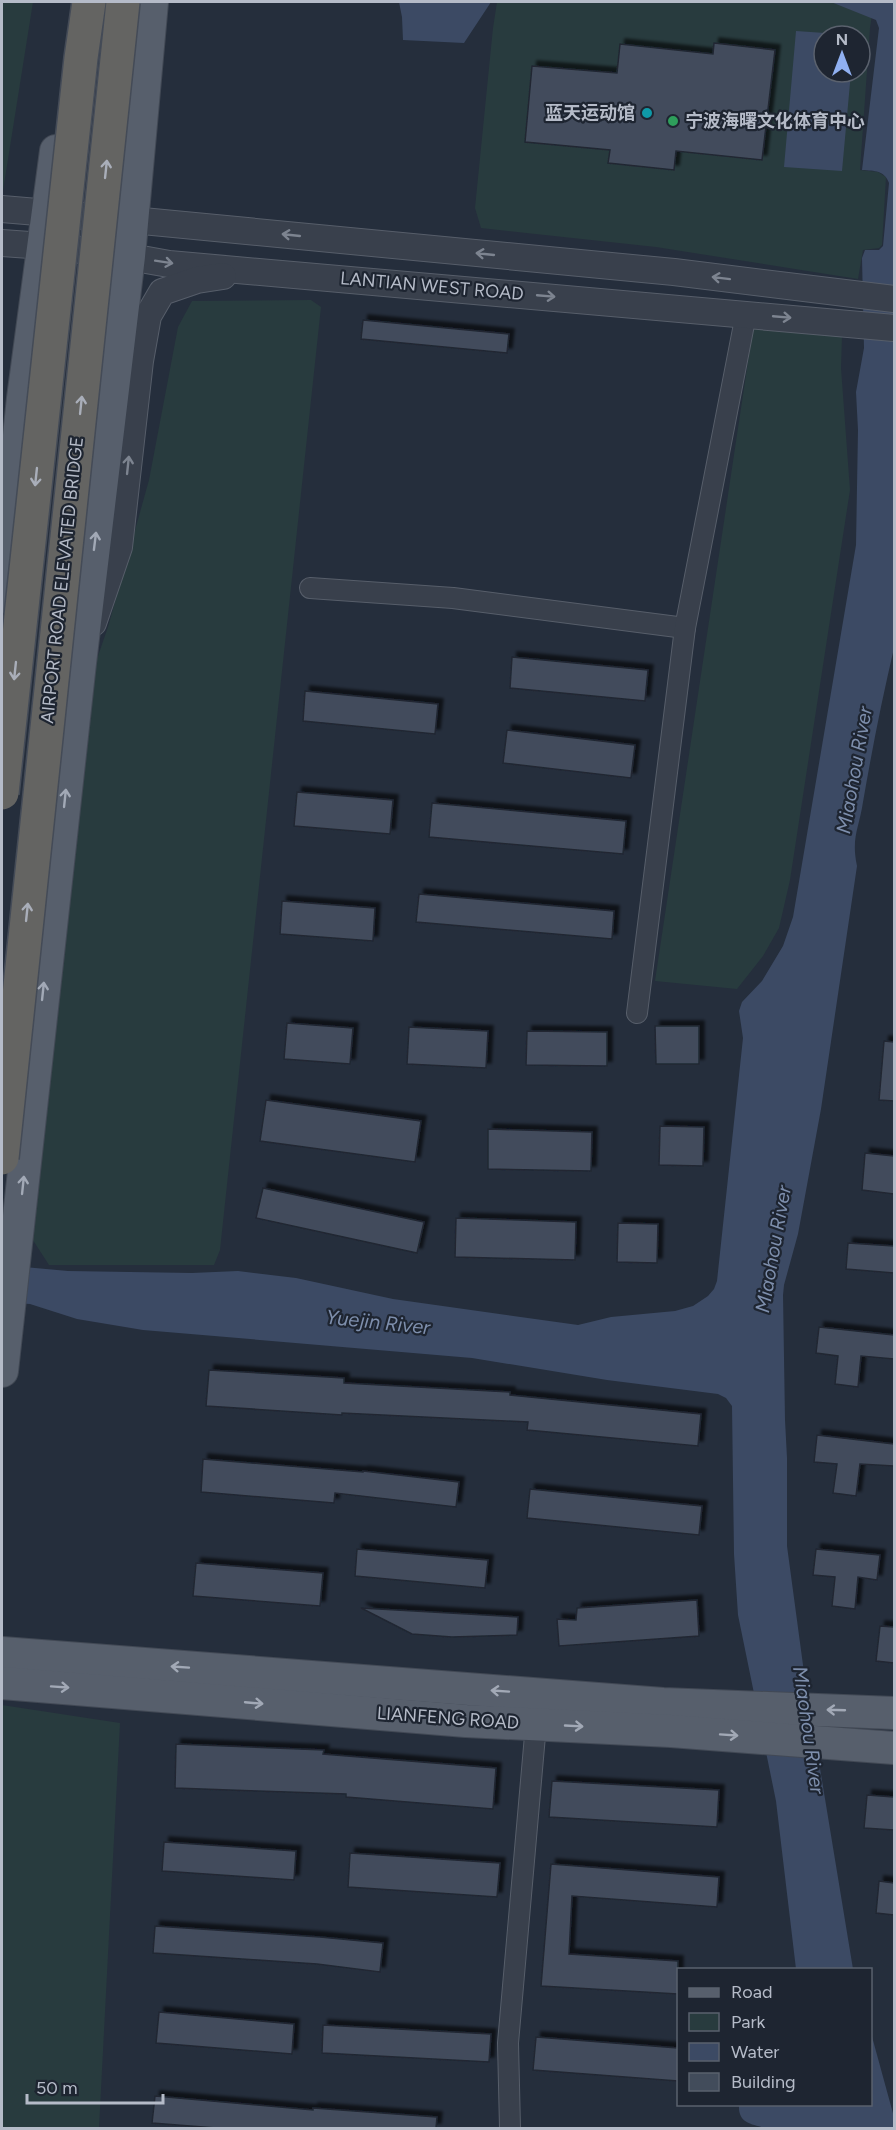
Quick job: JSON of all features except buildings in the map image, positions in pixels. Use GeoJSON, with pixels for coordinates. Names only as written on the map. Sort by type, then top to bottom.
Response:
{"type":"FeatureCollection","features":[{"type":"Feature","properties":{"kind":"highway","name":"AIRPORT ROAD ELEVATED BRIDGE"},"geometry":{"type":"LineString","coordinates":[[2,793],[89,2]]}},
{"type":"Feature","properties":{"kind":"highway","name":"AIRPORT ROAD ELEVATED BRIDGE"},"geometry":{"type":"LineString","coordinates":[[2,1158],[123,2]]}},
{"type":"Feature","properties":{"kind":"main road"},"geometry":{"type":"LineString","coordinates":[[2,597],[23,398],[76,2]]}},
{"type":"Feature","properties":{"kind":"main road"},"geometry":{"type":"LineString","coordinates":[[2,1371],[80,663],[129,256],[152,2]]}},
{"type":"Feature","properties":{"kind":"main road","name":"LIANFENG ROAD"},"geometry":{"type":"LineString","coordinates":[[2,1653],[667,1717],[894,1748]]}},
{"type":"Feature","properties":{"kind":"main road","name":"LIANFENG ROAD"},"geometry":{"type":"LineString","coordinates":[[2,1683],[466,1721],[536,1724],[667,1717],[894,1713]]}},
{"type":"Feature","properties":{"kind":"street","name":"LANTIAN WEST ROAD"},"geometry":{"type":"LineString","coordinates":[[2,209],[674,272],[894,298]]}},
{"type":"Feature","properties":{"kind":"street","name":"LANTIAN WEST ROAD"},"geometry":{"type":"LineString","coordinates":[[2,243],[43,245],[129,256],[169,264],[894,328]]}},
{"type":"Feature","properties":{"kind":"street"},"geometry":{"type":"LineString","coordinates":[[80,663],[119,547],[140,361],[148,316],[162,292],[197,280],[255,270]]}},
{"type":"Feature","properties":{"kind":"street"},"geometry":{"type":"LineString","coordinates":[[637,1013],[685,628],[746,314]]}},
{"type":"Feature","properties":{"kind":"street"},"geometry":{"type":"LineString","coordinates":[[310,588],[453,598],[685,628]]}},
{"type":"Feature","properties":{"kind":"street"},"geometry":{"type":"LineString","coordinates":[[510,2128],[508,2043],[536,1724]]}},
{"type":"Feature","properties":{"kind":"green space"},"geometry":{"type":"Polygon","coordinates":[[[2,2],[33,2],[2,197],[2,2]]]}},
{"type":"Feature","properties":{"kind":"green space","name":"宁波海曙文化体育中心"},"geometry":{"type":"Polygon","coordinates":[[[497,2],[874,2],[871,24],[812,24],[812,84],[866,84],[860,170],[878,172],[886,177],[882,245],[879,248],[863,250],[858,279],[656,247],[481,228],[475,208],[497,2]]]}},
{"type":"Feature","properties":{"kind":"green space"},"geometry":{"type":"Polygon","coordinates":[[[311,300],[321,307],[220,1250],[214,1265],[49,1265],[29,1234],[90,679],[108,627],[149,480],[178,327],[192,301],[311,300]]]}},
{"type":"Feature","properties":{"kind":"green space"},"geometry":{"type":"Polygon","coordinates":[[[755,315],[842,336],[841,368],[850,490],[790,880],[779,928],[763,956],[737,989],[655,981],[755,315]]]}},
{"type":"Feature","properties":{"kind":"green space"},"geometry":{"type":"Polygon","coordinates":[[[2,1705],[120,1723],[99,2128],[2,2128],[2,1705]]]}},
{"type":"Feature","properties":{"kind":"water"},"geometry":{"type":"Polygon","coordinates":[[[399,2],[491,2],[464,43],[403,40],[399,2]]]}},
{"type":"Feature","properties":{"kind":"water"},"geometry":{"type":"Polygon","coordinates":[[[831,2],[894,2],[894,648],[856,833],[857,866],[821,1109],[798,1234],[783,1295],[787,1546],[803,1665],[853,1968],[796,1968],[776,1801],[738,1615],[734,1554],[732,1406],[726,1398],[718,1394],[607,1380],[472,1358],[143,1330],[77,1319],[30,1304],[2,1302],[2,1265],[68,1271],[192,1273],[238,1271],[296,1278],[393,1299],[578,1325],[611,1317],[675,1311],[693,1306],[714,1289],[717,1281],[743,1038],[739,1011],[742,1002],[762,981],[783,946],[793,917],[856,545],[858,430],[856,392],[864,348],[862,258],[865,250],[879,250],[883,246],[889,183],[882,173],[862,170],[879,28],[876,20],[831,2]]]}},
{"type":"Feature","properties":{"kind":"water"},"geometry":{"type":"Polygon","coordinates":[[[796,31],[812,32],[812,84],[850,84],[842,171],[784,167],[796,31]]]}},
{"type":"Feature","properties":{"kind":"water"},"geometry":{"type":"Polygon","coordinates":[[[872,2037],[894,2117],[894,2128],[766,2128],[746,2122],[739,2111],[739,2106],[872,2106],[872,2037]]]}},
{"type":"Feature","properties":{"kind":"place","name":"蓝天运动馆"},"geometry":{"type":"Point","coordinates":[647,113]}},
{"type":"Feature","properties":{"kind":"place","name":"宁波海曙文化体育中心"},"geometry":{"type":"Point","coordinates":[673,121]}},
{"type":"Feature","properties":{"kind":"water label","name":"Miaohou River"},"geometry":{"type":"Point","coordinates":[854,770]}},
{"type":"Feature","properties":{"kind":"water label","name":"Miaohou River"},"geometry":{"type":"Point","coordinates":[773,1249]}},
{"type":"Feature","properties":{"kind":"water label","name":"Yuejin River"},"geometry":{"type":"Point","coordinates":[378,1322]}},
{"type":"Feature","properties":{"kind":"water label","name":"Miaohou River"},"geometry":{"type":"Point","coordinates":[809,1730]}}]}
